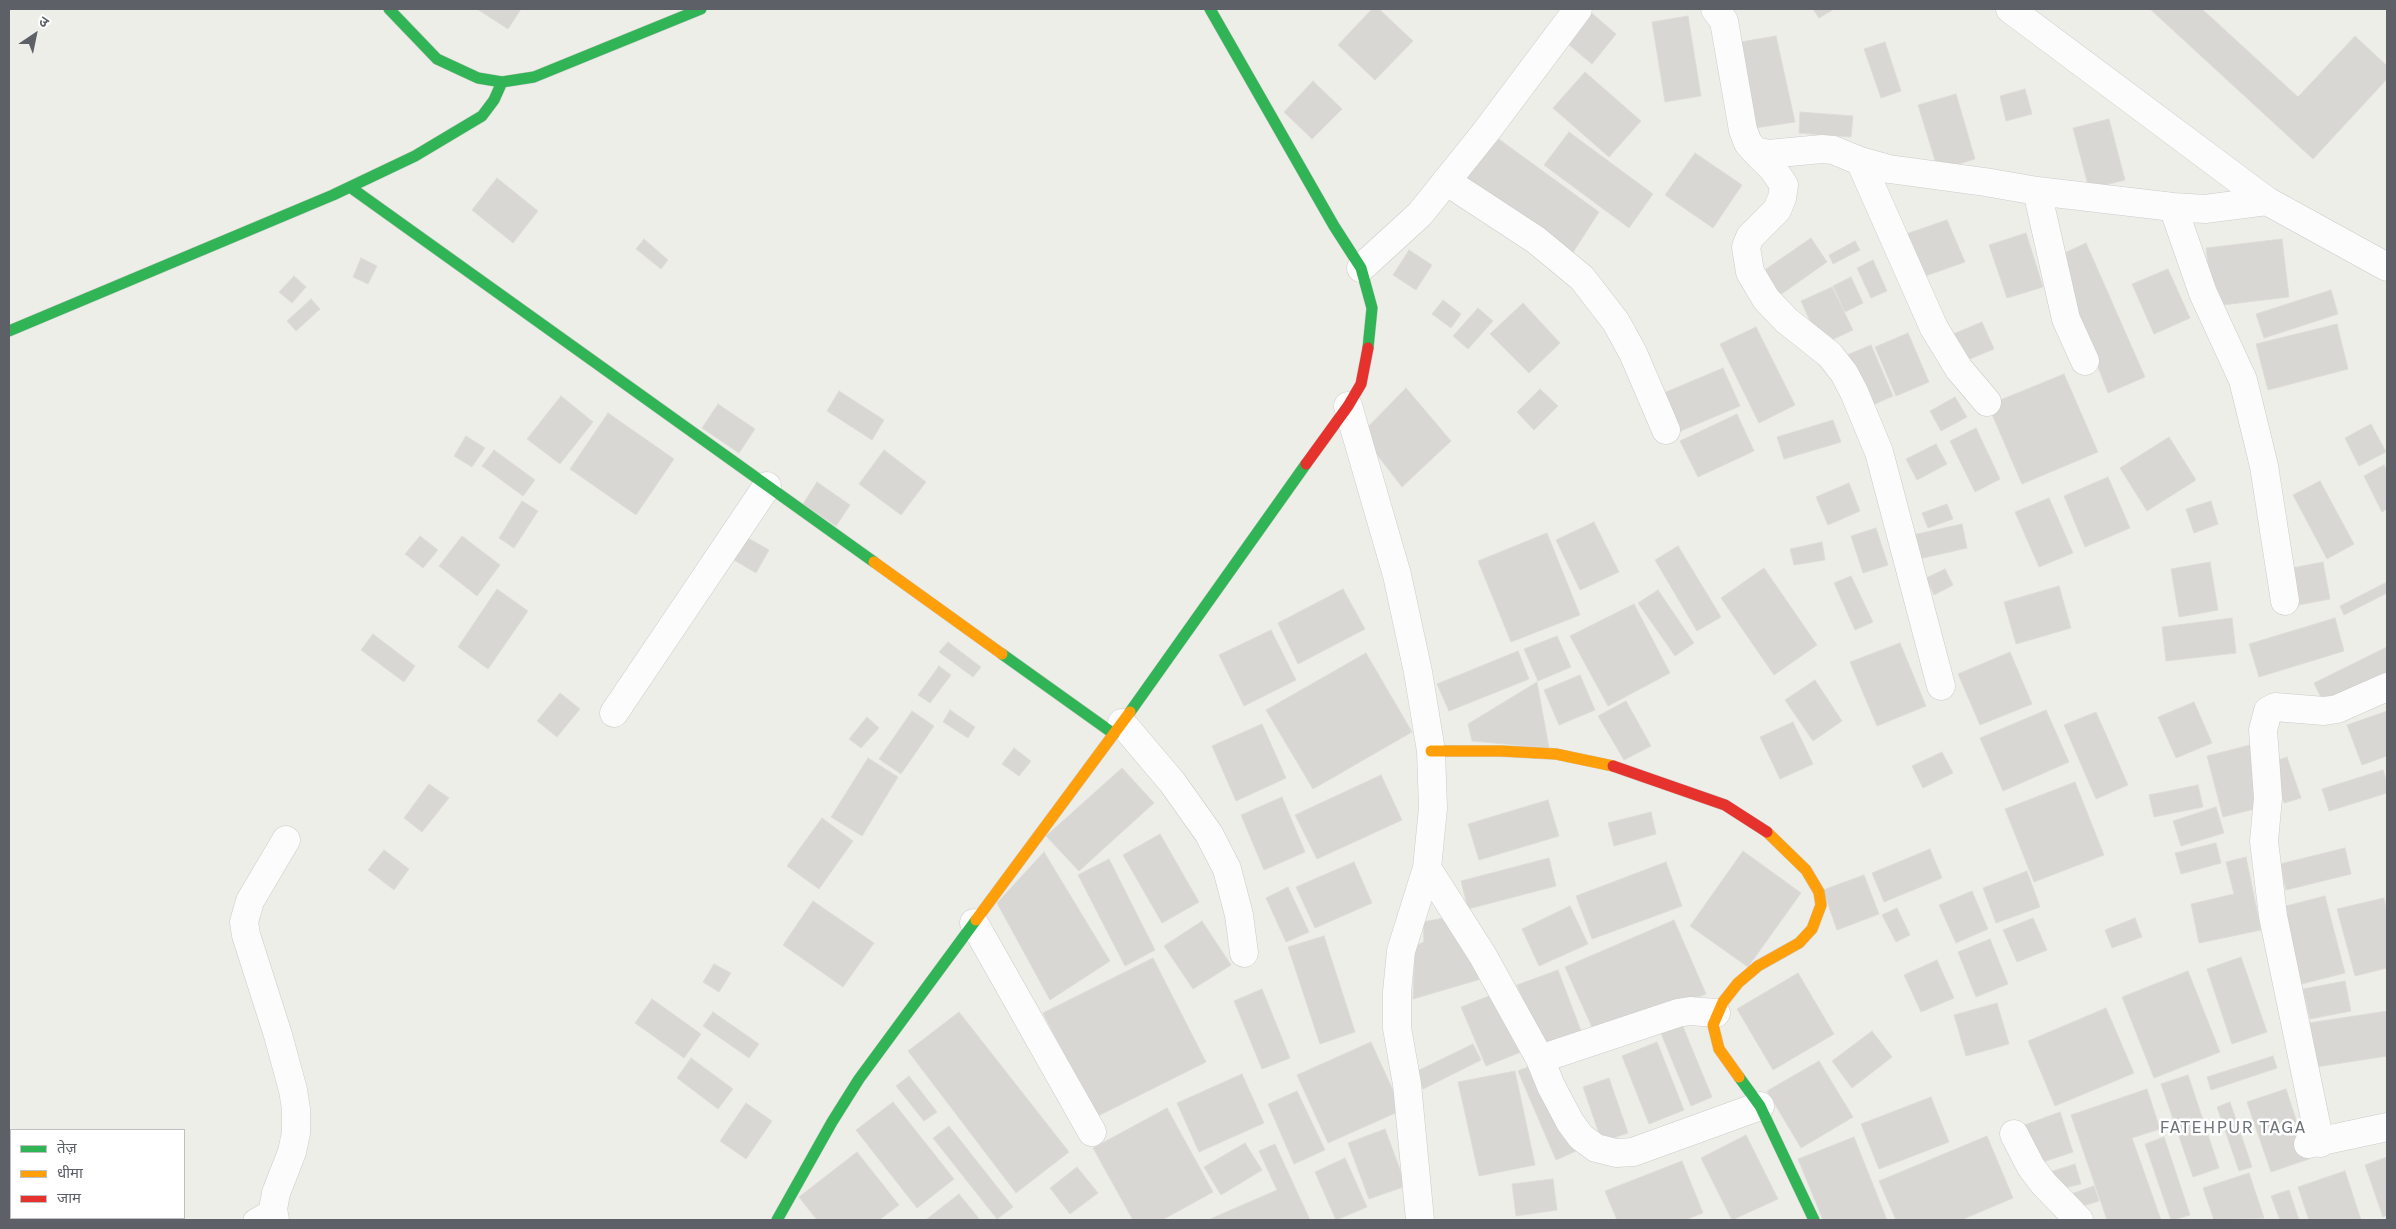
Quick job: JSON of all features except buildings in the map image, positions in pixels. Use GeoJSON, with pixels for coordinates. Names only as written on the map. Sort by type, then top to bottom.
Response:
{"type":"FeatureCollection","features":[{"type":"Feature","properties":{"kind":"street"},"geometry":{"type":"LineString","coordinates":[[389,9],[437,59],[455,69],[478,78],[502,82],[534,77],[701,9]]}},
{"type":"Feature","properties":{"kind":"street"},"geometry":{"type":"LineString","coordinates":[[777,1220],[832,1122],[859,1079],[1118,728],[1348,406],[1361,384],[1371,333],[1372,308],[1361,268],[1334,226],[1210,9]]}},
{"type":"Feature","properties":{"kind":"street"},"geometry":{"type":"LineString","coordinates":[[1361,268],[1402,232],[1446,181],[1485,133],[1578,9]]}},
{"type":"Feature","properties":{"kind":"street"},"geometry":{"type":"LineString","coordinates":[[1715,9],[1724,21],[1743,130],[1748,143],[1773,169],[1784,185],[1782,198],[1777,210],[1750,237],[1746,247],[1750,272],[1766,300],[1786,320],[1830,355],[1844,373],[1854,392],[1878,452],[1941,686]]}},
{"type":"Feature","properties":{"kind":"street"},"geometry":{"type":"LineString","coordinates":[[2010,9],[2267,201],[2387,267]]}},
{"type":"Feature","properties":{"kind":"street"},"geometry":{"type":"LineString","coordinates":[[9,331],[350,187],[415,156],[482,116],[494,100],[502,82]]}},
{"type":"Feature","properties":{"kind":"street"},"geometry":{"type":"LineString","coordinates":[[1755,151],[1768,154],[1822,149],[1832,150],[1860,161],[1889,169],[2037,191],[2173,207],[2205,209],[2267,201]]}},
{"type":"Feature","properties":{"kind":"street"},"geometry":{"type":"LineString","coordinates":[[1860,161],[1934,328],[1959,369],[1987,402]]}},
{"type":"Feature","properties":{"kind":"street"},"geometry":{"type":"LineString","coordinates":[[1446,181],[1536,240],[1582,278],[1616,322],[1633,353],[1666,430]]}},
{"type":"Feature","properties":{"kind":"street"},"geometry":{"type":"LineString","coordinates":[[350,187],[766,486],[1118,728],[1172,782],[1209,834],[1227,869],[1240,915],[1244,953]]}},
{"type":"Feature","properties":{"kind":"street"},"geometry":{"type":"LineString","coordinates":[[2037,191],[2063,310],[2085,361]]}},
{"type":"Feature","properties":{"kind":"street"},"geometry":{"type":"LineString","coordinates":[[2173,207],[2203,293],[2243,380],[2264,466],[2286,601]]}},
{"type":"Feature","properties":{"kind":"street"},"geometry":{"type":"LineString","coordinates":[[1348,406],[1397,575],[1418,672],[1431,751],[1433,808],[1427,868],[1401,950],[1397,992],[1397,1028],[1407,1084],[1420,1220]]}},
{"type":"Feature","properties":{"kind":"street"},"geometry":{"type":"LineString","coordinates":[[614,713],[766,486]]}},
{"type":"Feature","properties":{"kind":"street"},"geometry":{"type":"LineString","coordinates":[[2387,687],[2337,709],[2324,711],[2275,707],[2268,710],[2263,730],[2268,798],[2264,841],[2273,916],[2314,1143],[2387,1127]]}},
{"type":"Feature","properties":{"kind":"street"},"geometry":{"type":"LineString","coordinates":[[1431,751],[1501,751],[1556,754],[1624,768],[1725,805],[1766,830],[1806,870],[1819,892],[1821,905],[1812,929],[1799,943],[1758,966],[1738,983],[1716,1013],[1713,1025],[1719,1048],[1760,1106],[1814,1220]]}},
{"type":"Feature","properties":{"kind":"street"},"geometry":{"type":"LineString","coordinates":[[267,1217],[292,1152],[296,1133],[296,1109],[293,1090],[278,1036],[246,935],[244,922],[250,901],[286,840]]}},
{"type":"Feature","properties":{"kind":"street"},"geometry":{"type":"LineString","coordinates":[[1427,868],[1483,956],[1540,1059],[1551,1086],[1570,1122],[1582,1137],[1596,1148],[1616,1153],[1633,1152],[1760,1106]]}},
{"type":"Feature","properties":{"kind":"street"},"geometry":{"type":"LineString","coordinates":[[974,923],[1092,1132]]}},
{"type":"Feature","properties":{"kind":"street"},"geometry":{"type":"LineString","coordinates":[[1540,1059],[1678,1013],[1690,1011],[1716,1013]]}},
{"type":"Feature","properties":{"kind":"street"},"geometry":{"type":"LineString","coordinates":[[2014,1134],[2031,1167],[2044,1184],[2079,1220]]}},
{"type":"Feature","properties":{"kind":"traffic: fast"},"geometry":{"type":"LineString","coordinates":[[389,9],[437,59],[478,78],[502,82],[534,77],[701,9]]}},
{"type":"Feature","properties":{"kind":"traffic: fast"},"geometry":{"type":"LineString","coordinates":[[1210,9],[1334,226],[1361,268],[1372,308],[1368,348]]}},
{"type":"Feature","properties":{"kind":"traffic: fast"},"geometry":{"type":"LineString","coordinates":[[9,331],[333,195],[415,156],[482,116],[494,100],[502,82]]}},
{"type":"Feature","properties":{"kind":"traffic: fast"},"geometry":{"type":"LineString","coordinates":[[350,187],[874,562]]}},
{"type":"Feature","properties":{"kind":"traffic: fast"},"geometry":{"type":"LineString","coordinates":[[1130,712],[1306,464]]}},
{"type":"Feature","properties":{"kind":"traffic: fast"},"geometry":{"type":"LineString","coordinates":[[1002,654],[1114,734]]}},
{"type":"Feature","properties":{"kind":"traffic: fast"},"geometry":{"type":"LineString","coordinates":[[777,1220],[832,1122],[859,1079],[976,920]]}},
{"type":"Feature","properties":{"kind":"traffic: fast"},"geometry":{"type":"LineString","coordinates":[[1739,1077],[1760,1106],[1814,1220]]}},
{"type":"Feature","properties":{"kind":"traffic: slow"},"geometry":{"type":"LineString","coordinates":[[874,562],[1002,654]]}},
{"type":"Feature","properties":{"kind":"traffic: slow"},"geometry":{"type":"LineString","coordinates":[[976,920],[1130,712]]}},
{"type":"Feature","properties":{"kind":"traffic: slow"},"geometry":{"type":"LineString","coordinates":[[1431,751],[1501,751],[1556,754],[1613,766]]}},
{"type":"Feature","properties":{"kind":"traffic: slow"},"geometry":{"type":"LineString","coordinates":[[1739,1077],[1719,1049],[1713,1025],[1723,1002],[1738,983],[1758,966],[1799,943],[1812,929],[1821,905],[1819,892],[1806,870],[1767,832]]}},
{"type":"Feature","properties":{"kind":"traffic: jam"},"geometry":{"type":"LineString","coordinates":[[1306,464],[1348,406],[1361,384],[1368,348]]}},
{"type":"Feature","properties":{"kind":"traffic: jam"},"geometry":{"type":"LineString","coordinates":[[1613,766],[1725,805],[1767,832]]}},
{"type":"Feature","properties":{"kind":"district","name":"FATEHPUR TAGA"},"geometry":{"type":"Point","coordinates":[2233,1128]}}]}
